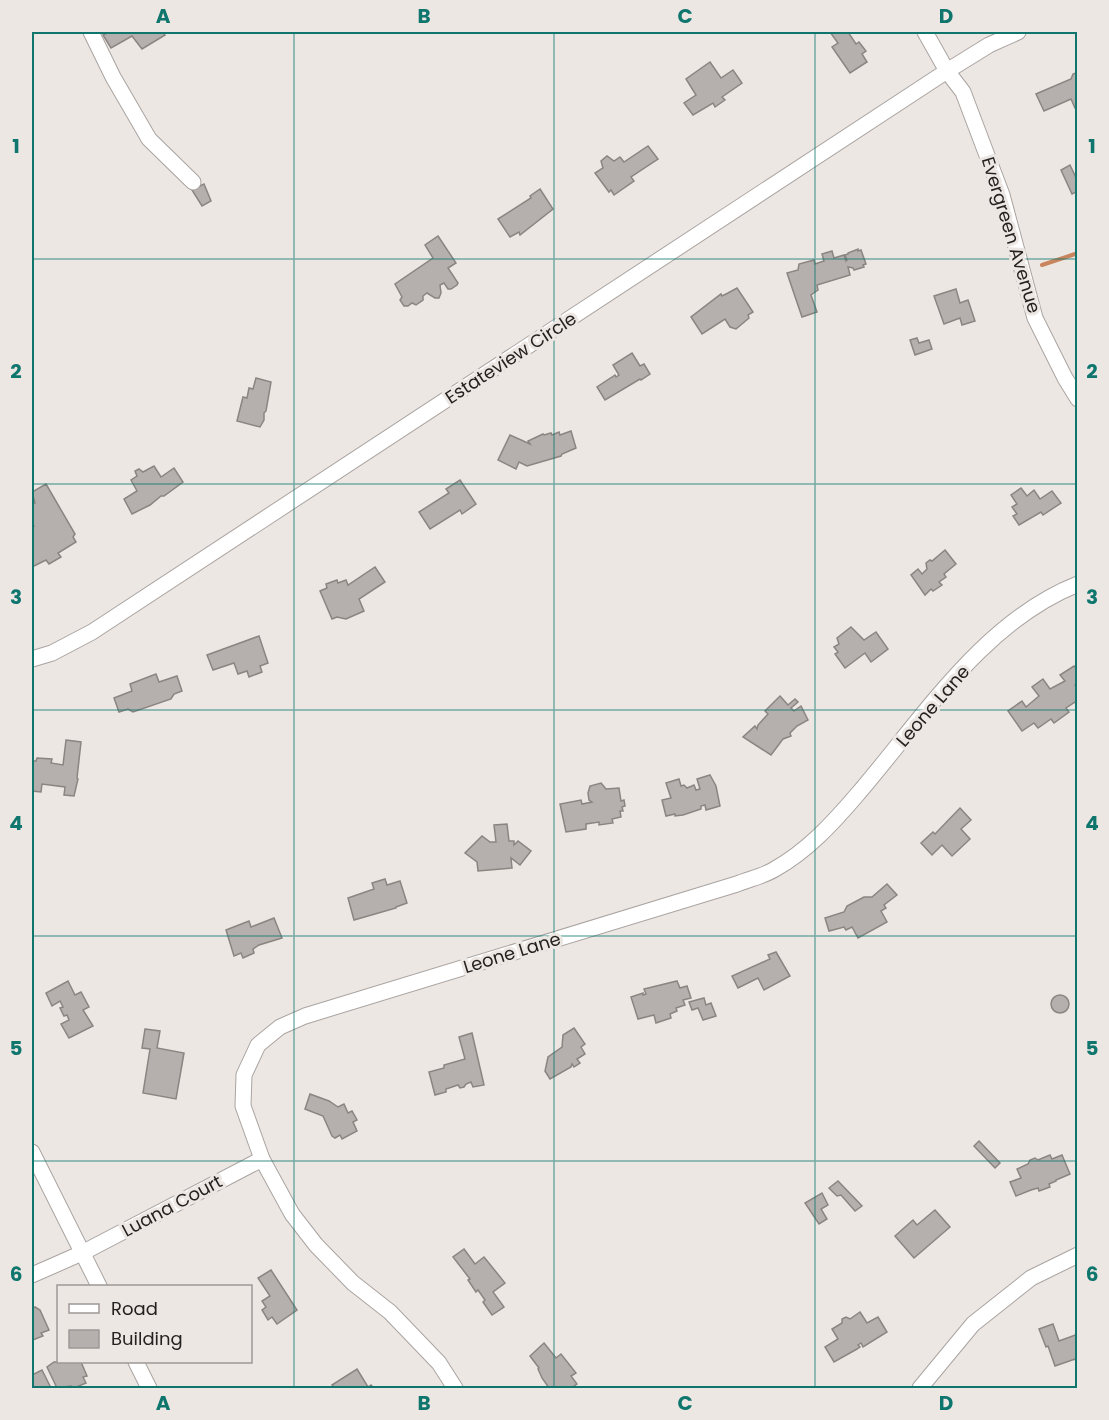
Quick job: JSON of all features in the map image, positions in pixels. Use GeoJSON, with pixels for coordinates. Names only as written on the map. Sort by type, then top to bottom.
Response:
{"type":"FeatureCollection","features":[{"type":"Feature","properties":{"kind":"street"},"geometry":{"type":"LineString","coordinates":[[91,32],[113,77],[149,139],[193,182]]}},
{"type":"Feature","properties":{"kind":"street"},"geometry":{"type":"LineString","coordinates":[[925,32],[947,71]]}},
{"type":"Feature","properties":{"kind":"street","name":"Estateview Circle"},"geometry":{"type":"LineString","coordinates":[[32,659],[52,653],[97,629],[947,71],[989,45],[1018,32]]}},
{"type":"Feature","properties":{"kind":"street","name":"Evergreen Avenue"},"geometry":{"type":"LineString","coordinates":[[947,71],[963,93],[1002,195],[1035,318],[1077,399]]}},
{"type":"Feature","properties":{"kind":"street","name":"Leone Lane"},"geometry":{"type":"LineString","coordinates":[[455,1389],[439,1363],[390,1312],[353,1283],[316,1245],[292,1214],[262,1159],[243,1106],[244,1075],[258,1045],[280,1027],[305,1016],[737,884],[775,870],[822,835],[959,672],[1005,628],[1034,605],[1077,584]]}},
{"type":"Feature","properties":{"kind":"street"},"geometry":{"type":"LineString","coordinates":[[32,1152],[98,1285]]}},
{"type":"Feature","properties":{"kind":"street","name":"Luana Court"},"geometry":{"type":"LineString","coordinates":[[32,1275],[82,1253],[262,1159]]}},
{"type":"Feature","properties":{"kind":"street"},"geometry":{"type":"LineString","coordinates":[[920,1389],[973,1324],[1031,1278],[1077,1255]]}},
{"type":"Feature","properties":{"kind":"street"},"geometry":{"type":"LineString","coordinates":[[136,1363],[149,1389]]}},
{"type":"Feature","properties":{"kind":"building"},"geometry":{"type":"Polygon","coordinates":[[[109,32],[162,32],[165,35],[142,49],[132,36],[111,48],[103,35],[109,32]]]}},
{"type":"Feature","properties":{"kind":"building"},"geometry":{"type":"Polygon","coordinates":[[[830,32],[848,32],[856,44],[859,42],[866,51],[862,54],[867,62],[850,73],[832,47],[838,43],[830,32]]]}},
{"type":"Feature","properties":{"kind":"building"},"geometry":{"type":"Polygon","coordinates":[[[710,62],[721,78],[733,70],[742,83],[722,97],[725,100],[715,107],[713,103],[693,115],[684,103],[696,95],[686,79],[710,62]]]}},
{"type":"Feature","properties":{"kind":"building"},"geometry":{"type":"Polygon","coordinates":[[[1078,72],[1078,107],[1075,108],[1071,99],[1044,111],[1036,94],[1071,79],[1073,74],[1078,72]]]}},
{"type":"Feature","properties":{"kind":"building"},"geometry":{"type":"Polygon","coordinates":[[[648,146],[658,159],[631,177],[634,181],[614,195],[611,190],[609,192],[595,173],[603,168],[601,161],[607,156],[614,161],[620,157],[624,162],[648,146]]]}},
{"type":"Feature","properties":{"kind":"building"},"geometry":{"type":"Polygon","coordinates":[[[1070,165],[1078,182],[1078,191],[1072,194],[1061,170],[1070,165]]]}},
{"type":"Feature","properties":{"kind":"building"},"geometry":{"type":"Polygon","coordinates":[[[204,184],[211,201],[202,206],[192,190],[204,184]]]}},
{"type":"Feature","properties":{"kind":"building"},"geometry":{"type":"Polygon","coordinates":[[[540,189],[553,209],[520,235],[519,232],[510,237],[498,219],[531,198],[530,196],[540,189]]]}},
{"type":"Feature","properties":{"kind":"building"},"geometry":{"type":"Polygon","coordinates":[[[438,236],[456,263],[448,268],[458,283],[451,289],[448,289],[444,283],[440,285],[439,298],[427,293],[416,305],[412,303],[404,306],[395,284],[433,258],[425,245],[438,236]]]}},
{"type":"Feature","properties":{"kind":"building"},"geometry":{"type":"Polygon","coordinates":[[[858,249],[858,251],[861,250],[866,264],[863,265],[864,267],[854,270],[848,267],[850,275],[817,285],[818,290],[811,295],[817,312],[802,317],[787,273],[798,270],[799,264],[814,260],[815,264],[824,261],[822,254],[832,251],[834,258],[844,255],[846,261],[845,255],[858,249]]]}},
{"type":"Feature","properties":{"kind":"building"},"geometry":{"type":"Polygon","coordinates":[[[737,288],[753,312],[748,315],[749,318],[736,329],[730,327],[725,319],[702,334],[691,317],[721,294],[722,296],[737,288]]]}},
{"type":"Feature","properties":{"kind":"building"},"geometry":{"type":"Polygon","coordinates":[[[956,289],[960,303],[968,300],[975,321],[962,325],[960,318],[944,324],[934,296],[956,289]]]}},
{"type":"Feature","properties":{"kind":"building"},"geometry":{"type":"Polygon","coordinates":[[[917,338],[919,343],[929,340],[932,349],[915,355],[910,340],[917,338]]]}},
{"type":"Feature","properties":{"kind":"building"},"geometry":{"type":"Polygon","coordinates":[[[632,353],[640,366],[644,364],[650,374],[605,400],[597,387],[615,375],[616,377],[619,375],[613,365],[632,353]]]}},
{"type":"Feature","properties":{"kind":"building"},"geometry":{"type":"Polygon","coordinates":[[[256,378],[271,382],[264,420],[260,427],[237,421],[243,397],[247,398],[249,388],[253,389],[256,378]]]}},
{"type":"Feature","properties":{"kind":"building"},"geometry":{"type":"Polygon","coordinates":[[[571,431],[576,448],[561,456],[527,466],[519,462],[516,469],[498,460],[510,435],[530,444],[528,441],[543,434],[551,433],[552,435],[559,432],[560,435],[571,431]]]}},
{"type":"Feature","properties":{"kind":"building"},"geometry":{"type":"Polygon","coordinates":[[[154,466],[161,477],[174,468],[183,482],[150,505],[132,514],[124,499],[137,491],[131,480],[137,476],[135,471],[139,469],[143,472],[154,466]]]}},
{"type":"Feature","properties":{"kind":"building"},"geometry":{"type":"Polygon","coordinates":[[[460,480],[476,504],[462,514],[460,510],[430,529],[419,512],[449,493],[446,489],[460,480]]]}},
{"type":"Feature","properties":{"kind":"building"},"geometry":{"type":"Polygon","coordinates":[[[46,484],[75,534],[73,537],[76,542],[58,553],[61,557],[49,564],[46,560],[32,567],[32,527],[34,526],[32,524],[32,505],[35,503],[32,492],[46,484]]]}},
{"type":"Feature","properties":{"kind":"building"},"geometry":{"type":"Polygon","coordinates":[[[1021,488],[1027,496],[1034,490],[1040,499],[1052,491],[1061,503],[1043,515],[1041,512],[1019,525],[1013,516],[1017,514],[1012,507],[1017,504],[1011,495],[1021,488]]]}},
{"type":"Feature","properties":{"kind":"building"},"geometry":{"type":"Polygon","coordinates":[[[945,550],[956,564],[944,574],[946,577],[939,582],[942,585],[933,591],[931,589],[925,595],[911,575],[918,569],[922,574],[927,569],[926,563],[945,550]]]}},
{"type":"Feature","properties":{"kind":"building"},"geometry":{"type":"Polygon","coordinates":[[[375,567],[385,582],[359,599],[364,611],[346,619],[337,617],[332,619],[320,591],[327,588],[326,584],[337,580],[338,583],[346,580],[348,585],[375,567]]]}},
{"type":"Feature","properties":{"kind":"building"},"geometry":{"type":"Polygon","coordinates":[[[851,627],[864,640],[876,632],[888,649],[871,662],[865,653],[845,668],[835,654],[838,652],[834,647],[839,644],[837,638],[851,627]]]}},
{"type":"Feature","properties":{"kind":"building"},"geometry":{"type":"Polygon","coordinates":[[[259,636],[268,663],[260,666],[262,672],[249,677],[247,671],[238,674],[234,663],[213,670],[207,655],[259,636]]]}},
{"type":"Feature","properties":{"kind":"building"},"geometry":{"type":"Polygon","coordinates":[[[1074,666],[1078,671],[1078,683],[1075,685],[1078,688],[1078,700],[1066,708],[1069,712],[1054,723],[1051,719],[1038,728],[1034,723],[1022,731],[1008,711],[1022,701],[1026,707],[1039,696],[1032,687],[1043,679],[1050,689],[1065,681],[1060,675],[1074,666]]]}},
{"type":"Feature","properties":{"kind":"building"},"geometry":{"type":"Polygon","coordinates":[[[156,674],[159,682],[177,676],[182,691],[174,694],[171,699],[133,712],[128,709],[119,712],[114,698],[132,691],[130,684],[156,674]]]}},
{"type":"Feature","properties":{"kind":"building"},"geometry":{"type":"Polygon","coordinates":[[[780,696],[788,705],[795,699],[798,702],[791,708],[794,711],[801,706],[808,720],[797,726],[790,733],[791,736],[783,739],[771,755],[743,737],[755,726],[757,729],[768,714],[765,711],[780,696]]]}},
{"type":"Feature","properties":{"kind":"building"},"geometry":{"type":"Polygon","coordinates":[[[66,740],[81,742],[74,796],[64,795],[65,787],[42,784],[41,792],[32,791],[33,761],[37,758],[52,759],[51,763],[63,765],[66,740]]]}},
{"type":"Feature","properties":{"kind":"building"},"geometry":{"type":"Polygon","coordinates":[[[710,775],[716,786],[720,806],[706,810],[705,805],[701,806],[701,809],[683,815],[666,816],[662,800],[671,798],[666,783],[679,779],[681,786],[684,785],[687,788],[694,785],[696,790],[700,789],[697,779],[710,775]]]}},
{"type":"Feature","properties":{"kind":"building"},"geometry":{"type":"Polygon","coordinates":[[[601,783],[606,789],[619,788],[621,801],[624,800],[625,806],[622,807],[623,811],[620,811],[621,817],[612,819],[613,823],[586,824],[586,829],[566,832],[560,804],[581,800],[582,804],[592,802],[589,800],[588,793],[590,786],[601,783]]]}},
{"type":"Feature","properties":{"kind":"building"},"geometry":{"type":"Polygon","coordinates":[[[960,808],[971,820],[961,829],[970,839],[952,856],[942,845],[932,855],[921,843],[933,832],[935,834],[960,808]]]}},
{"type":"Feature","properties":{"kind":"building"},"geometry":{"type":"Polygon","coordinates":[[[507,824],[509,841],[514,841],[514,845],[518,841],[531,851],[520,865],[511,858],[512,868],[478,871],[477,862],[465,853],[482,836],[490,842],[496,842],[494,825],[507,824]]]}},
{"type":"Feature","properties":{"kind":"building"},"geometry":{"type":"Polygon","coordinates":[[[385,879],[387,885],[400,881],[407,903],[354,920],[348,898],[374,889],[372,883],[385,879]]]}},
{"type":"Feature","properties":{"kind":"building"},"geometry":{"type":"Polygon","coordinates":[[[887,884],[897,895],[884,905],[886,908],[881,911],[887,922],[858,938],[852,927],[846,930],[844,927],[829,931],[825,918],[844,912],[847,906],[864,897],[872,897],[887,884]]]}},
{"type":"Feature","properties":{"kind":"building"},"geometry":{"type":"Polygon","coordinates":[[[274,918],[282,938],[259,945],[253,949],[254,953],[243,958],[241,953],[234,956],[226,930],[249,921],[251,927],[274,918]]]}},
{"type":"Feature","properties":{"kind":"building"},"geometry":{"type":"Polygon","coordinates":[[[776,952],[790,976],[764,990],[758,978],[738,988],[732,976],[770,959],[768,955],[776,952]]]}},
{"type":"Feature","properties":{"kind":"building"},"geometry":{"type":"Polygon","coordinates":[[[68,981],[75,995],[81,992],[89,1007],[83,1010],[93,1026],[69,1038],[61,1024],[69,1020],[60,1008],[63,1007],[60,1001],[52,1006],[46,993],[68,981]]]}},
{"type":"Feature","properties":{"kind":"building"},"geometry":{"type":"Polygon","coordinates":[[[677,981],[680,988],[687,986],[691,998],[683,1000],[685,1005],[676,1008],[677,1011],[670,1014],[671,1018],[656,1023],[654,1015],[638,1019],[631,997],[646,994],[644,989],[677,981]]]}},
{"type":"Feature","properties":{"kind":"building"},"geometry":{"type":"Polygon","coordinates":[[[1060,995],[1066,998],[1069,1004],[1066,1010],[1060,1013],[1054,1010],[1051,1004],[1054,998],[1060,995]]]}},
{"type":"Feature","properties":{"kind":"building"},"geometry":{"type":"Polygon","coordinates":[[[704,998],[706,1005],[711,1003],[716,1016],[703,1020],[698,1008],[692,1010],[689,1002],[704,998]]]}},
{"type":"Feature","properties":{"kind":"building"},"geometry":{"type":"Polygon","coordinates":[[[574,1028],[585,1044],[581,1047],[585,1054],[577,1059],[580,1063],[574,1067],[572,1064],[571,1067],[550,1079],[545,1071],[548,1057],[562,1047],[563,1035],[574,1028]]]}},
{"type":"Feature","properties":{"kind":"building"},"geometry":{"type":"Polygon","coordinates":[[[145,1029],[160,1031],[157,1048],[184,1053],[176,1099],[143,1093],[150,1049],[142,1048],[145,1029]]]}},
{"type":"Feature","properties":{"kind":"building"},"geometry":{"type":"Polygon","coordinates":[[[472,1033],[484,1085],[473,1087],[471,1082],[464,1087],[460,1088],[458,1085],[435,1095],[429,1072],[465,1059],[459,1037],[472,1033]]]}},
{"type":"Feature","properties":{"kind":"building"},"geometry":{"type":"Polygon","coordinates":[[[310,1094],[338,1107],[344,1104],[348,1113],[352,1111],[357,1120],[353,1122],[357,1131],[342,1139],[340,1135],[335,1138],[332,1136],[323,1116],[305,1109],[310,1094]]]}},
{"type":"Feature","properties":{"kind":"building"},"geometry":{"type":"Polygon","coordinates":[[[979,1141],[1000,1163],[995,1168],[974,1146],[979,1141]]]}},
{"type":"Feature","properties":{"kind":"building"},"geometry":{"type":"Polygon","coordinates":[[[1050,1155],[1052,1159],[1062,1155],[1070,1174],[1049,1184],[1050,1187],[1039,1191],[1038,1188],[1016,1196],[1010,1182],[1021,1178],[1017,1169],[1028,1164],[1030,1160],[1035,1158],[1038,1160],[1050,1155]]]}},
{"type":"Feature","properties":{"kind":"building"},"geometry":{"type":"Polygon","coordinates":[[[838,1181],[862,1206],[855,1211],[841,1195],[837,1196],[829,1188],[838,1181]]]}},
{"type":"Feature","properties":{"kind":"building"},"geometry":{"type":"Polygon","coordinates":[[[822,1193],[828,1205],[821,1209],[827,1219],[819,1224],[805,1203],[822,1193]]]}},
{"type":"Feature","properties":{"kind":"building"},"geometry":{"type":"Polygon","coordinates":[[[935,1210],[950,1227],[914,1258],[895,1236],[913,1220],[917,1225],[935,1210]]]}},
{"type":"Feature","properties":{"kind":"building"},"geometry":{"type":"Polygon","coordinates":[[[464,1249],[475,1264],[484,1257],[505,1283],[493,1292],[504,1307],[492,1315],[483,1302],[485,1300],[478,1290],[476,1292],[468,1280],[470,1279],[453,1257],[464,1249]]]}},
{"type":"Feature","properties":{"kind":"building"},"geometry":{"type":"Polygon","coordinates":[[[271,1270],[297,1310],[277,1324],[272,1317],[268,1320],[262,1310],[266,1307],[262,1301],[270,1296],[258,1278],[271,1270]]]}},
{"type":"Feature","properties":{"kind":"building"},"geometry":{"type":"Polygon","coordinates":[[[35,1307],[40,1310],[49,1330],[41,1333],[43,1336],[33,1340],[32,1309],[35,1307]]]}},
{"type":"Feature","properties":{"kind":"building"},"geometry":{"type":"Polygon","coordinates":[[[860,1312],[867,1323],[878,1317],[887,1332],[863,1347],[861,1343],[858,1345],[860,1347],[834,1362],[825,1347],[838,1339],[832,1329],[842,1323],[842,1319],[846,1317],[850,1319],[860,1312]]]}},
{"type":"Feature","properties":{"kind":"building"},"geometry":{"type":"Polygon","coordinates":[[[1053,1324],[1059,1341],[1078,1334],[1078,1368],[1075,1359],[1055,1366],[1039,1329],[1053,1324]]]}},
{"type":"Feature","properties":{"kind":"building"},"geometry":{"type":"Polygon","coordinates":[[[544,1343],[556,1358],[561,1354],[576,1373],[571,1376],[577,1384],[574,1388],[549,1388],[542,1378],[539,1368],[530,1356],[544,1343]]]}},
{"type":"Feature","properties":{"kind":"building"},"geometry":{"type":"Polygon","coordinates":[[[54,1362],[81,1363],[87,1376],[83,1377],[86,1383],[74,1388],[71,1386],[57,1388],[47,1367],[54,1362]]]}},
{"type":"Feature","properties":{"kind":"building"},"geometry":{"type":"Polygon","coordinates":[[[357,1369],[368,1387],[371,1385],[374,1388],[335,1388],[332,1385],[357,1369]]]}},
{"type":"Feature","properties":{"kind":"building"},"geometry":{"type":"Polygon","coordinates":[[[42,1370],[51,1388],[32,1388],[32,1375],[42,1370]]]}},
{"type":"Feature","properties":{"kind":"waterway"},"geometry":{"type":"LineString","coordinates":[[1042,265],[1078,253]]}}]}
